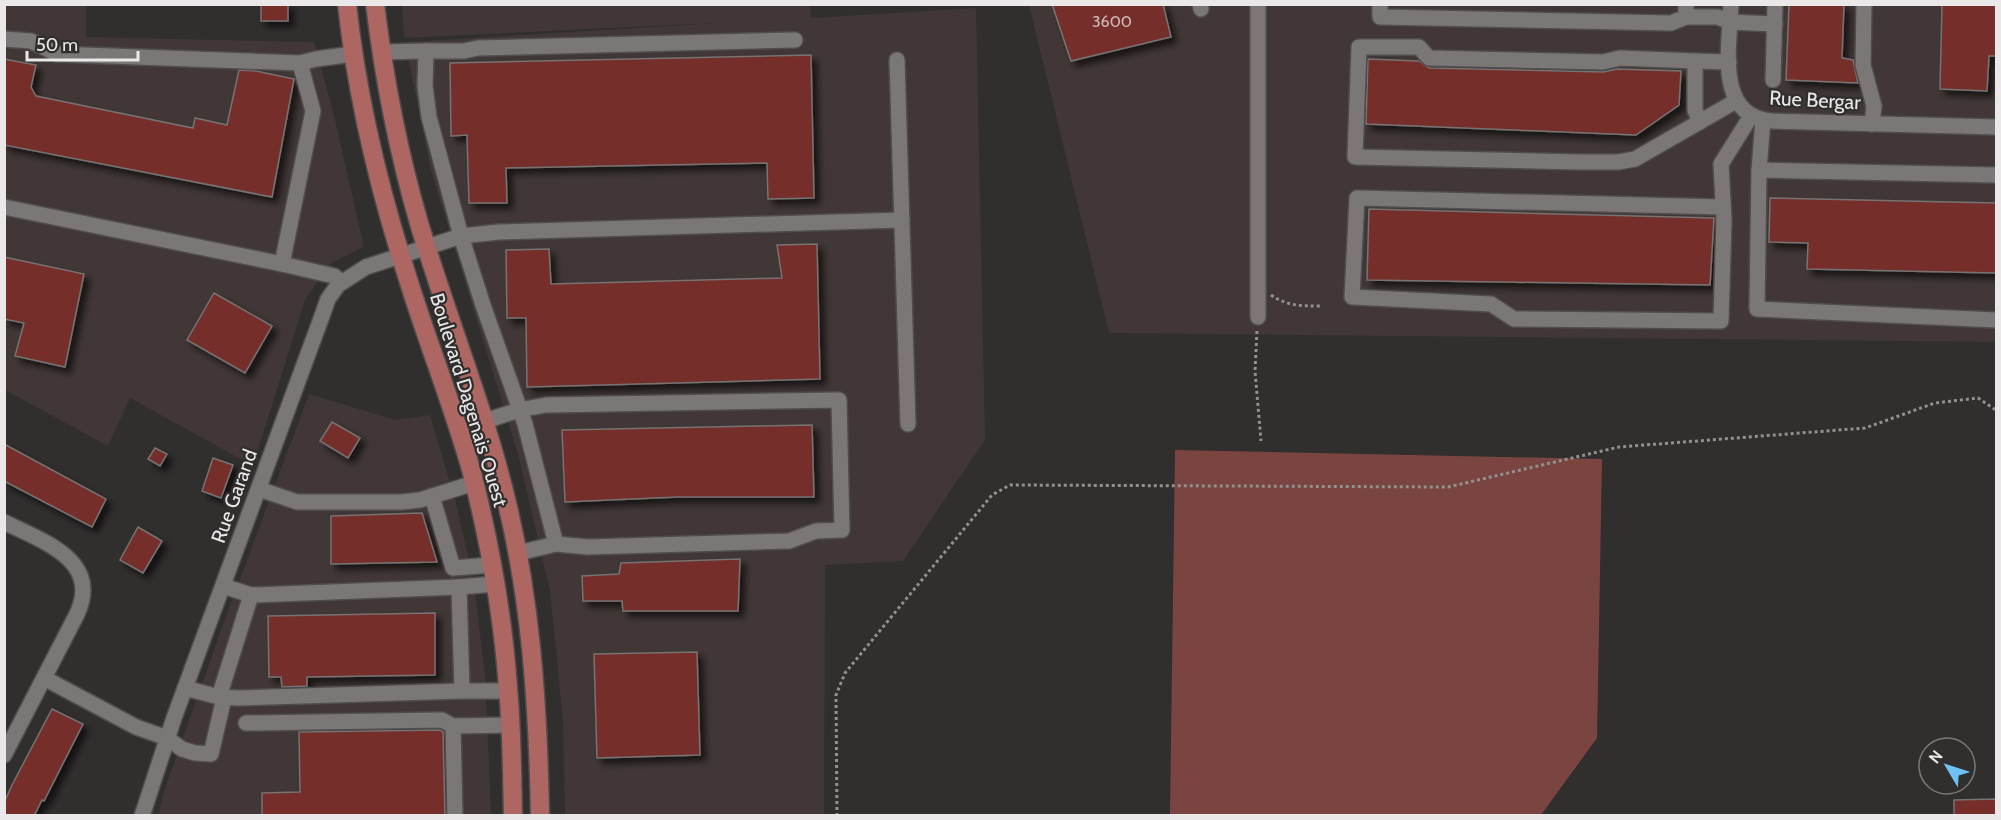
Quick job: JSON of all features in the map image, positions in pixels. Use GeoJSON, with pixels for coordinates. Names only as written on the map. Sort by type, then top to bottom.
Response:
{"type":"FeatureCollection","features":[{"type":"Feature","properties":{"kind":"main road","name":"Boulevard Dagenais Ouest"},"geometry":{"type":"LineString","coordinates":[[347,4],[353,54],[372,155],[400,256],[474,483],[492,564],[509,691],[513,816]]}},
{"type":"Feature","properties":{"kind":"main road","name":"Boulevard Dagenais Ouest"},"geometry":{"type":"LineString","coordinates":[[375,4],[381,52],[401,155],[427,248],[485,421],[506,497],[518,553],[535,676],[540,816]]}},
{"type":"Feature","properties":{"kind":"street"},"geometry":{"type":"LineString","coordinates":[[1258,4],[1258,317]]}},
{"type":"Feature","properties":{"kind":"street"},"geometry":{"type":"LineString","coordinates":[[1380,4],[1380,17],[1671,23],[1686,11],[1718,17],[1730,22],[1774,24]]}},
{"type":"Feature","properties":{"kind":"street"},"geometry":{"type":"LineString","coordinates":[[1729,62],[1620,57],[1603,62],[1429,58],[1419,47],[1359,47],[1355,157],[1618,162],[1635,159],[1736,101],[1730,83],[1731,4]]}},
{"type":"Feature","properties":{"kind":"street"},"geometry":{"type":"LineString","coordinates":[[1773,80],[1775,4]]}},
{"type":"Feature","properties":{"kind":"street"},"geometry":{"type":"LineString","coordinates":[[1864,4],[1863,65],[1874,106],[1872,124]]}},
{"type":"Feature","properties":{"kind":"street"},"geometry":{"type":"LineString","coordinates":[[4,39],[31,41],[57,54],[300,63],[353,54]]}},
{"type":"Feature","properties":{"kind":"street"},"geometry":{"type":"LineString","coordinates":[[381,52],[795,40]]}},
{"type":"Feature","properties":{"kind":"street"},"geometry":{"type":"LineString","coordinates":[[426,51],[426,98],[429,117],[461,236],[528,433],[556,544]]}},
{"type":"Feature","properties":{"kind":"street"},"geometry":{"type":"LineString","coordinates":[[897,60],[908,424]]}},
{"type":"Feature","properties":{"kind":"street"},"geometry":{"type":"LineString","coordinates":[[1695,61],[1695,110],[1700,122]]}},
{"type":"Feature","properties":{"kind":"street"},"geometry":{"type":"LineString","coordinates":[[282,264],[314,111],[300,63]]}},
{"type":"Feature","properties":{"kind":"street","name":"Rue Bergar"},"geometry":{"type":"LineString","coordinates":[[1736,101],[1757,118],[1996,127]]}},
{"type":"Feature","properties":{"kind":"street"},"geometry":{"type":"LineString","coordinates":[[1757,118],[1759,170],[1757,309],[1996,320]]}},
{"type":"Feature","properties":{"kind":"street"},"geometry":{"type":"LineString","coordinates":[[1723,207],[1357,198],[1352,297],[1491,304],[1514,319],[1721,321],[1723,207],[1721,164],[1757,118]]}},
{"type":"Feature","properties":{"kind":"street"},"geometry":{"type":"LineString","coordinates":[[1759,170],[1996,175]]}},
{"type":"Feature","properties":{"kind":"street"},"geometry":{"type":"LineString","coordinates":[[4,207],[282,264],[334,276],[341,282]]}},
{"type":"Feature","properties":{"kind":"street","name":"Rue Garand"},"geometry":{"type":"LineString","coordinates":[[142,816],[185,688],[326,305],[334,289],[341,282],[366,267],[461,236],[499,232],[902,220]]}},
{"type":"Feature","properties":{"kind":"street"},"geometry":{"type":"LineString","coordinates":[[485,421],[519,410],[546,405],[839,399],[842,530],[816,531],[789,541],[588,547],[556,544],[518,553]]}},
{"type":"Feature","properties":{"kind":"street"},"geometry":{"type":"LineString","coordinates":[[259,489],[297,502],[401,502],[420,500],[474,483]]}},
{"type":"Feature","properties":{"kind":"street"},"geometry":{"type":"LineString","coordinates":[[432,496],[453,568],[492,564]]}},
{"type":"Feature","properties":{"kind":"street"},"geometry":{"type":"LineString","coordinates":[[4,522],[62,551],[75,565],[81,577],[83,589],[80,608],[4,754]]}},
{"type":"Feature","properties":{"kind":"street"},"geometry":{"type":"LineString","coordinates":[[223,586],[251,595],[496,584]]}},
{"type":"Feature","properties":{"kind":"street"},"geometry":{"type":"LineString","coordinates":[[459,587],[462,691]]}},
{"type":"Feature","properties":{"kind":"street"},"geometry":{"type":"LineString","coordinates":[[44,678],[145,731],[167,738],[182,749],[195,753],[212,754],[222,697],[251,595]]}},
{"type":"Feature","properties":{"kind":"street"},"geometry":{"type":"LineString","coordinates":[[185,688],[222,697],[509,691]]}},
{"type":"Feature","properties":{"kind":"street"},"geometry":{"type":"LineString","coordinates":[[246,723],[442,720],[453,726],[510,725]]}},
{"type":"Feature","properties":{"kind":"street"},"geometry":{"type":"LineString","coordinates":[[453,726],[455,816]]}},
{"type":"Feature","properties":{"kind":"path"},"geometry":{"type":"LineString","coordinates":[[1257,285],[1283,303],[1320,306]]}},
{"type":"Feature","properties":{"kind":"path"},"geometry":{"type":"LineString","coordinates":[[1258,317],[1255,371],[1261,441]]}},
{"type":"Feature","properties":{"kind":"path"},"geometry":{"type":"LineString","coordinates":[[837,816],[836,695],[845,673],[992,495],[1010,485],[1448,487],[1619,447],[1865,428],[1935,403],[1978,398],[1996,410]]}},
{"type":"Feature","properties":{"kind":"shaded area"},"geometry":{"type":"Polygon","coordinates":[[[810,4],[811,18],[976,8],[985,440],[903,561],[825,565],[824,815],[565,815],[563,721],[550,591],[518,454],[431,171],[405,42],[718,23],[404,38],[402,5],[810,4]]]}},
{"type":"Feature","properties":{"kind":"shaded area"},"geometry":{"type":"Polygon","coordinates":[[[4,5],[86,5],[86,37],[314,42],[334,115],[364,247],[331,263],[305,300],[253,466],[130,398],[108,446],[5,390],[4,5]]]}},
{"type":"Feature","properties":{"kind":"shaded area"},"geometry":{"type":"Polygon","coordinates":[[[1029,5],[1996,5],[1996,342],[1109,333],[1029,5]]]}},
{"type":"Feature","properties":{"kind":"shaded area"},"geometry":{"type":"Polygon","coordinates":[[[309,394],[396,420],[430,415],[456,503],[474,583],[485,675],[491,815],[158,816],[164,791],[225,619],[309,394]]]}},
{"type":"Feature","properties":{"kind":"shaded area"},"geometry":{"type":"Polygon","coordinates":[[[1175,450],[1602,459],[1597,738],[1541,815],[1170,815],[1175,450]]]}},
{"type":"Feature","properties":{"kind":"building"},"geometry":{"type":"Polygon","coordinates":[[[261,4],[288,4],[288,21],[261,21],[261,4]]]}},
{"type":"Feature","properties":{"kind":"building"},"geometry":{"type":"Polygon","coordinates":[[[1052,4],[1163,4],[1171,37],[1071,61],[1052,4]]]}},
{"type":"Feature","properties":{"kind":"building"},"geometry":{"type":"Polygon","coordinates":[[[1789,4],[1844,4],[1842,58],[1853,60],[1858,83],[1786,80],[1789,4]]]}},
{"type":"Feature","properties":{"kind":"building"},"geometry":{"type":"Polygon","coordinates":[[[1942,4],[1996,4],[1996,56],[1989,56],[1987,91],[1940,89],[1942,4]]]}},
{"type":"Feature","properties":{"kind":"building"},"geometry":{"type":"Polygon","coordinates":[[[811,55],[814,198],[768,199],[767,163],[506,168],[507,203],[469,203],[467,135],[451,136],[450,63],[811,55]]]}},
{"type":"Feature","properties":{"kind":"building"},"geometry":{"type":"Polygon","coordinates":[[[4,59],[36,65],[31,87],[36,96],[193,128],[195,118],[227,125],[239,70],[294,79],[272,197],[4,145],[4,59]]]}},
{"type":"Feature","properties":{"kind":"building"},"geometry":{"type":"Polygon","coordinates":[[[1368,59],[1419,61],[1429,68],[1603,72],[1617,69],[1681,71],[1679,105],[1636,135],[1366,124],[1368,59]]]}},
{"type":"Feature","properties":{"kind":"building"},"geometry":{"type":"Polygon","coordinates":[[[1770,198],[1996,203],[1996,273],[1807,269],[1808,243],[1769,242],[1770,198]]]}},
{"type":"Feature","properties":{"kind":"building"},"geometry":{"type":"Polygon","coordinates":[[[1369,209],[1714,218],[1710,285],[1367,280],[1369,209]]]}},
{"type":"Feature","properties":{"kind":"building"},"geometry":{"type":"Polygon","coordinates":[[[817,244],[820,379],[527,387],[526,318],[507,318],[506,250],[549,249],[551,284],[782,278],[777,245],[817,244]]]}},
{"type":"Feature","properties":{"kind":"building"},"geometry":{"type":"Polygon","coordinates":[[[4,257],[84,274],[65,367],[15,356],[24,323],[4,319],[4,257]]]}},
{"type":"Feature","properties":{"kind":"building"},"geometry":{"type":"Polygon","coordinates":[[[214,293],[272,326],[245,373],[187,340],[214,293]]]}},
{"type":"Feature","properties":{"kind":"building"},"geometry":{"type":"Polygon","coordinates":[[[332,422],[360,438],[348,458],[320,441],[332,422]]]}},
{"type":"Feature","properties":{"kind":"building"},"geometry":{"type":"Polygon","coordinates":[[[812,425],[814,497],[678,497],[565,502],[562,430],[812,425]]]}},
{"type":"Feature","properties":{"kind":"building"},"geometry":{"type":"Polygon","coordinates":[[[4,444],[106,499],[92,527],[4,481],[4,444]]]}},
{"type":"Feature","properties":{"kind":"building"},"geometry":{"type":"Polygon","coordinates":[[[155,448],[167,454],[160,466],[148,459],[155,448]]]}},
{"type":"Feature","properties":{"kind":"building"},"geometry":{"type":"Polygon","coordinates":[[[213,458],[233,465],[221,498],[202,491],[213,458]]]}},
{"type":"Feature","properties":{"kind":"building"},"geometry":{"type":"Polygon","coordinates":[[[422,513],[437,562],[331,564],[331,516],[422,513]]]}},
{"type":"Feature","properties":{"kind":"building"},"geometry":{"type":"Polygon","coordinates":[[[138,527],[162,541],[143,573],[120,560],[138,527]]]}},
{"type":"Feature","properties":{"kind":"building"},"geometry":{"type":"Polygon","coordinates":[[[740,559],[738,611],[623,611],[622,601],[583,601],[582,576],[619,574],[621,563],[740,559]]]}},
{"type":"Feature","properties":{"kind":"building"},"geometry":{"type":"Polygon","coordinates":[[[435,613],[435,675],[307,677],[307,686],[282,687],[281,677],[269,677],[268,616],[435,613]]]}},
{"type":"Feature","properties":{"kind":"building"},"geometry":{"type":"Polygon","coordinates":[[[697,652],[700,755],[597,758],[594,654],[697,652]]]}},
{"type":"Feature","properties":{"kind":"building"},"geometry":{"type":"Polygon","coordinates":[[[52,709],[83,724],[34,816],[4,816],[4,803],[12,785],[52,709]]]}},
{"type":"Feature","properties":{"kind":"building"},"geometry":{"type":"Polygon","coordinates":[[[440,730],[443,732],[445,816],[262,816],[262,793],[300,792],[299,732],[440,730]]]}},
{"type":"Feature","properties":{"kind":"building"},"geometry":{"type":"Polygon","coordinates":[[[1996,799],[1996,816],[1954,816],[1954,800],[1996,799]]]}}]}
